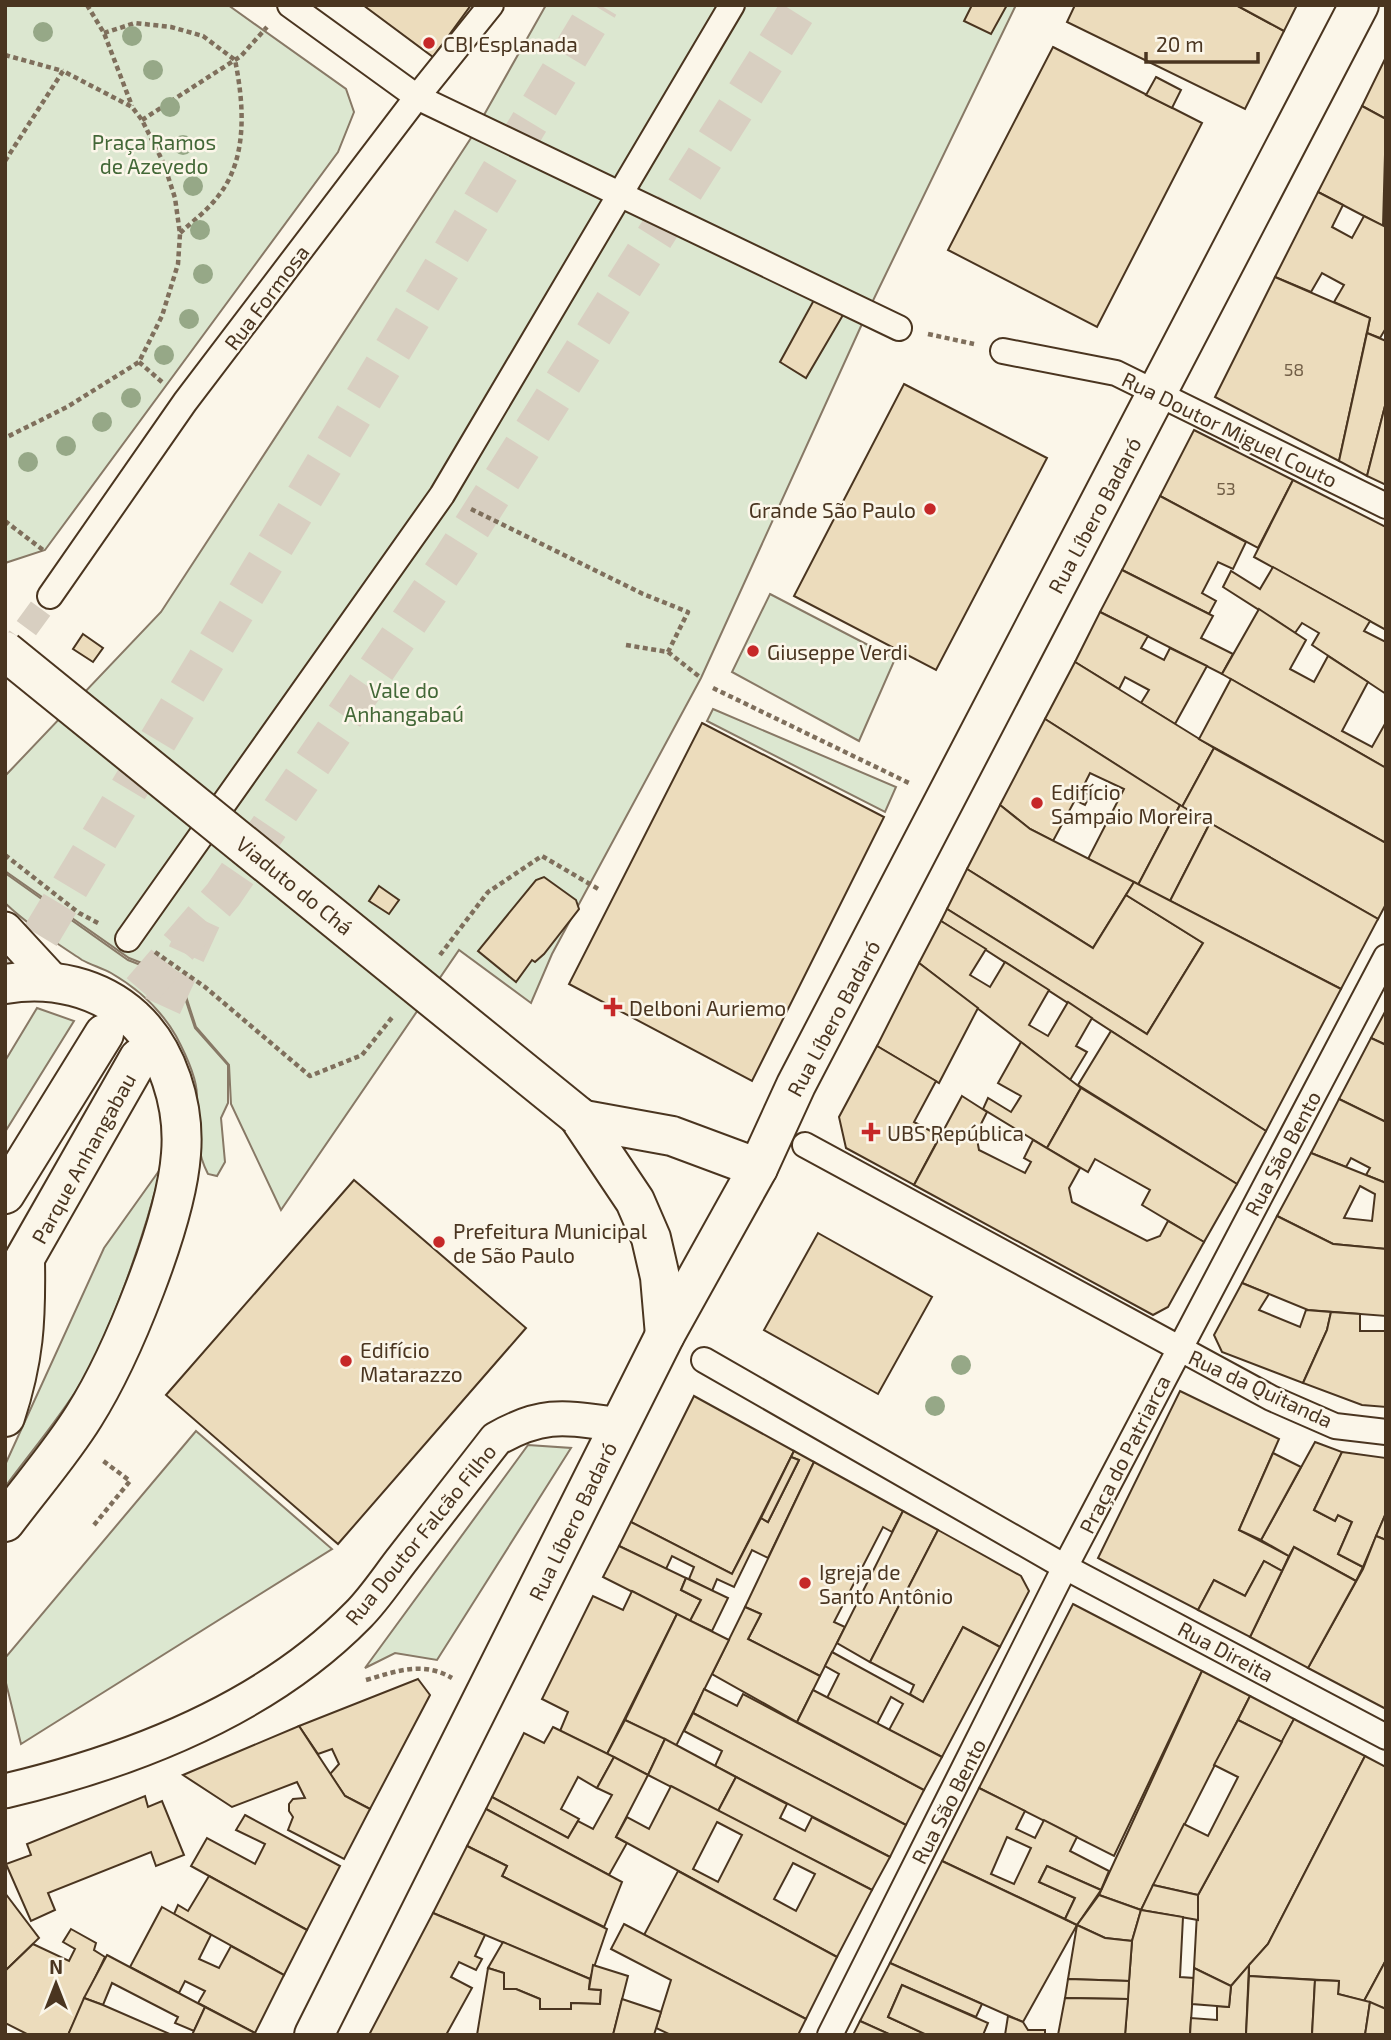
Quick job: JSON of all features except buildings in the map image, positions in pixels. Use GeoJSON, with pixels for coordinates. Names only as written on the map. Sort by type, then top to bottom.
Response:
{"type":"FeatureCollection","features":[{"type":"Feature","properties":{"kind":"main road","name":"Rua Líbero Badaró"},"geometry":{"type":"LineString","coordinates":[[314,2035],[452,1766],[665,1335],[758,1168],[796,1085],[1359,5]]}},
{"type":"Feature","properties":{"kind":"main road","name":"Viaduto do Chá"},"geometry":{"type":"LineString","coordinates":[[5,651],[581,1118],[635,1201],[650,1238],[660,1277],[665,1335]]}},
{"type":"Feature","properties":{"kind":"main road"},"geometry":{"type":"LineString","coordinates":[[5,1522],[85,1416],[122,1341],[172,1205],[181,1153],[179,1116],[170,1077],[155,1044],[142,1026],[116,1002],[85,989],[54,982],[6,991]]}},
{"type":"Feature","properties":{"kind":"main road","name":"Parque Anhangabau"},"geometry":{"type":"LineString","coordinates":[[5,1194],[104,1034]]}},
{"type":"Feature","properties":{"kind":"main road","name":"Parque Anhangabau"},"geometry":{"type":"LineString","coordinates":[[5,1293],[139,1058]]}},
{"type":"Feature","properties":{"kind":"main road","name":"Viaduto do Chá"},"geometry":{"type":"LineString","coordinates":[[581,1118],[672,1136],[758,1168]]}},
{"type":"Feature","properties":{"kind":"main road"},"geometry":{"type":"LineString","coordinates":[[5,1417],[19,1374],[26,1331],[25,1260]]}},
{"type":"Feature","properties":{"kind":"street","name":"Rua Formosa"},"geometry":{"type":"LineString","coordinates":[[50,596],[186,402],[417,97],[491,5]]}},
{"type":"Feature","properties":{"kind":"street"},"geometry":{"type":"LineString","coordinates":[[128,939],[442,495],[732,5]]}},
{"type":"Feature","properties":{"kind":"street"},"geometry":{"type":"LineString","coordinates":[[281,13],[417,97],[899,328]]}},
{"type":"Feature","properties":{"kind":"street","name":"Rua Doutor Miguel Couto"},"geometry":{"type":"LineString","coordinates":[[1003,351],[1116,373],[1386,506]]}},
{"type":"Feature","properties":{"kind":"street"},"geometry":{"type":"LineString","coordinates":[[5,929],[54,982]]}},
{"type":"Feature","properties":{"kind":"street","name":"Rua São Bento"},"geometry":{"type":"LineString","coordinates":[[1178,1349],[1386,957]]}},
{"type":"Feature","properties":{"kind":"street","name":"Praça do Patriarca"},"geometry":{"type":"LineString","coordinates":[[805,1145],[1178,1349],[1065,1567]]}},
{"type":"Feature","properties":{"kind":"street","name":"Rua da Quitanda"},"geometry":{"type":"LineString","coordinates":[[1178,1349],[1271,1398],[1335,1426],[1386,1432]]}},
{"type":"Feature","properties":{"kind":"street"},"geometry":{"type":"LineString","coordinates":[[704,1360],[1065,1567]]}},
{"type":"Feature","properties":{"kind":"street","name":"Rua Doutor Falcão Filho"},"geometry":{"type":"LineString","coordinates":[[5,1791],[70,1776],[198,1725],[269,1687],[309,1660],[359,1614],[496,1439],[522,1424],[546,1418],[620,1425]]}},
{"type":"Feature","properties":{"kind":"street","name":"Rua São Bento"},"geometry":{"type":"LineString","coordinates":[[830,2035],[1065,1567]]}},
{"type":"Feature","properties":{"kind":"street","name":"Rua Direita"},"geometry":{"type":"LineString","coordinates":[[1065,1567],[1386,1737]]}},
{"type":"Feature","properties":{"kind":"path"},"geometry":{"type":"LineString","coordinates":[[5,438],[67,407],[139,362],[162,316],[178,264],[180,233],[175,198],[164,164],[142,120],[132,107],[104,33],[87,5]]}},
{"type":"Feature","properties":{"kind":"path"},"geometry":{"type":"LineString","coordinates":[[142,120],[234,60],[281,13]]}},
{"type":"Feature","properties":{"kind":"path"},"geometry":{"type":"LineString","coordinates":[[104,33],[135,23],[171,27],[203,36],[234,60],[240,88],[239,157],[220,195],[180,233]]}},
{"type":"Feature","properties":{"kind":"path"},"geometry":{"type":"LineString","coordinates":[[5,55],[63,71],[132,107]]}},
{"type":"Feature","properties":{"kind":"path"},"geometry":{"type":"LineString","coordinates":[[5,160],[63,71]]}},
{"type":"Feature","properties":{"kind":"path"},"geometry":{"type":"LineString","coordinates":[[899,328],[1003,351]]}},
{"type":"Feature","properties":{"kind":"path"},"geometry":{"type":"LineString","coordinates":[[442,495],[643,594],[688,612],[668,652]]}},
{"type":"Feature","properties":{"kind":"path"},"geometry":{"type":"LineString","coordinates":[[5,521],[69,570]]}},
{"type":"Feature","properties":{"kind":"path"},"geometry":{"type":"LineString","coordinates":[[626,645],[668,652],[701,678]]}},
{"type":"Feature","properties":{"kind":"path"},"geometry":{"type":"LineString","coordinates":[[713,688],[918,788]]}},
{"type":"Feature","properties":{"kind":"path"},"geometry":{"type":"LineString","coordinates":[[5,855],[79,913],[169,960],[310,1076],[362,1055],[396,1012]]}},
{"type":"Feature","properties":{"kind":"path"},"geometry":{"type":"LineString","coordinates":[[438,957],[488,892],[542,856],[600,890]]}},
{"type":"Feature","properties":{"kind":"path"},"geometry":{"type":"LineString","coordinates":[[94,1525],[130,1481],[102,1460]]}},
{"type":"Feature","properties":{"kind":"path"},"geometry":{"type":"LineString","coordinates":[[366,1680],[407,1668],[437,1669],[453,1678]]}},
{"type":"Feature","properties":{"kind":"green space","name":"Praça Ramos de Azevedo"},"geometry":{"type":"Polygon","coordinates":[[[5,5],[228,5],[346,89],[354,112],[338,152],[45,550],[5,563],[5,5]]]}},
{"type":"Feature","properties":{"kind":"green space","name":"Vale do Anhangabaú"},"geometry":{"type":"Polygon","coordinates":[[[546,5],[1016,5],[867,313],[701,678],[552,954],[531,1003],[459,950],[281,1210],[231,1104],[229,1065],[196,1027],[180,978],[129,958],[5,871],[5,776],[161,612],[471,138],[546,5]]]}},
{"type":"Feature","properties":{"kind":"green space"},"geometry":{"type":"Polygon","coordinates":[[[770,594],[895,659],[859,741],[732,672],[770,594]]]}},
{"type":"Feature","properties":{"kind":"green space"},"geometry":{"type":"Polygon","coordinates":[[[713,709],[896,787],[885,812],[707,721],[713,709]]]}},
{"type":"Feature","properties":{"kind":"green space"},"geometry":{"type":"Polygon","coordinates":[[[5,873],[128,960],[179,980],[195,1028],[228,1065],[228,1103],[221,1118],[225,1162],[217,1176],[208,1174],[204,1164],[198,1135],[195,1081],[170,1026],[148,1000],[130,986],[111,973],[82,960],[32,926],[5,903],[5,873]]]}},
{"type":"Feature","properties":{"kind":"green space"},"geometry":{"type":"Polygon","coordinates":[[[37,1008],[74,1021],[5,1132],[5,1061],[37,1008]]]}},
{"type":"Feature","properties":{"kind":"green space"},"geometry":{"type":"Polygon","coordinates":[[[161,1168],[127,1278],[93,1360],[63,1410],[5,1487],[5,1465],[104,1248],[161,1168]]]}},
{"type":"Feature","properties":{"kind":"green space"},"geometry":{"type":"Polygon","coordinates":[[[196,1431],[332,1549],[21,1744],[5,1679],[5,1658],[196,1431]]]}},
{"type":"Feature","properties":{"kind":"green space"},"geometry":{"type":"Polygon","coordinates":[[[528,1445],[571,1448],[437,1660],[395,1653],[365,1668],[528,1445]]]}},
{"type":"Feature","properties":{"kind":"tunnel"},"geometry":{"type":"LineString","coordinates":[[11,985],[600,5]]}},
{"type":"Feature","properties":{"kind":"tunnel"},"geometry":{"type":"LineString","coordinates":[[104,1034],[223,895],[453,557],[801,5]]}},
{"type":"Feature","properties":{"kind":"tunnel"},"geometry":{"type":"LineString","coordinates":[[5,657],[50,596]]}},
{"type":"Feature","properties":{"kind":"tunnel"},"geometry":{"type":"LineString","coordinates":[[139,1058],[205,913]]}},
{"type":"Feature","properties":{"kind":"place","name":"CBI Esplanada"},"geometry":{"type":"Point","coordinates":[429,43]}},
{"type":"Feature","properties":{"kind":"place","name":"Grande São Paulo"},"geometry":{"type":"Point","coordinates":[930,509]}},
{"type":"Feature","properties":{"kind":"place","name":"Giuseppe Verdi"},"geometry":{"type":"Point","coordinates":[753,651]}},
{"type":"Feature","properties":{"kind":"place","name":"Edifício Sampaio Moreira"},"geometry":{"type":"Point","coordinates":[1037,803]}},
{"type":"Feature","properties":{"kind":"place","name":"Delboni Auriemo"},"geometry":{"type":"Point","coordinates":[613,1007]}},
{"type":"Feature","properties":{"kind":"place","name":"UBS República"},"geometry":{"type":"Point","coordinates":[871,1132]}},
{"type":"Feature","properties":{"kind":"place","name":"Prefeitura Municipal de São Paulo"},"geometry":{"type":"Point","coordinates":[439,1242]}},
{"type":"Feature","properties":{"kind":"place","name":"Edifício Matarazzo"},"geometry":{"type":"Point","coordinates":[346,1361]}},
{"type":"Feature","properties":{"kind":"place","name":"Igreja de Santo Antônio"},"geometry":{"type":"Point","coordinates":[805,1583]}}]}
